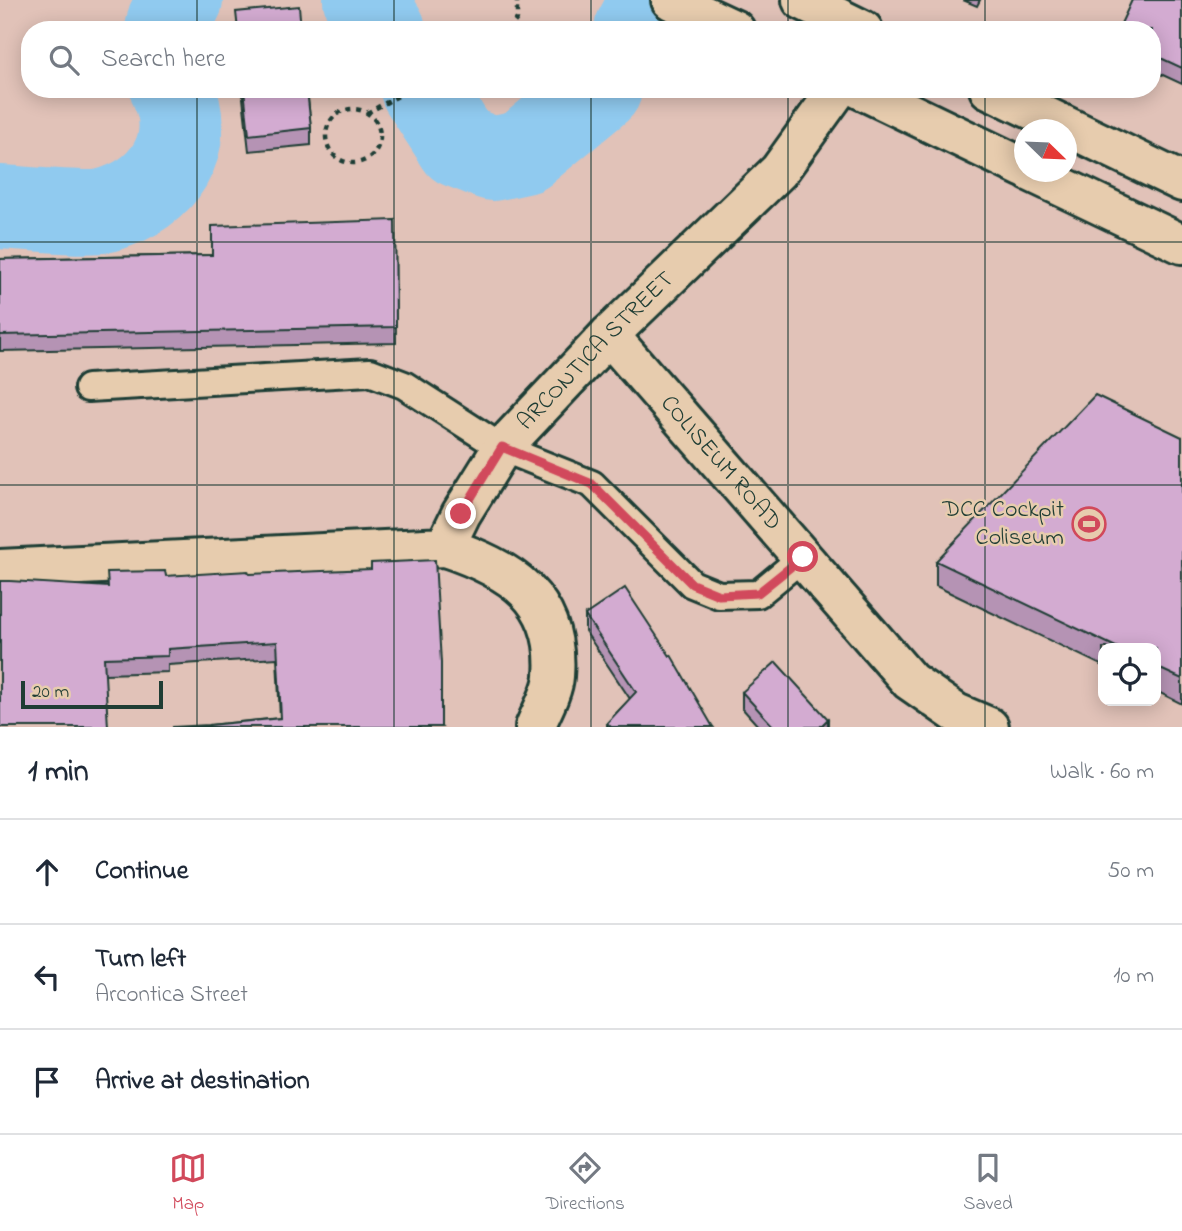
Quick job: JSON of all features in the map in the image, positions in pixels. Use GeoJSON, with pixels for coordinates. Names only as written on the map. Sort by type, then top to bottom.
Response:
{"type":"FeatureCollection","features":[{"type":"Feature","properties":{"kind":"main road"},"geometry":{"type":"LineString","coordinates":[[671,0],[718,21]]}},
{"type":"Feature","properties":{"kind":"main road"},"geometry":{"type":"LineString","coordinates":[[802,0],[845,21]]}},
{"type":"Feature","properties":{"kind":"main road","name":"ARCONTICA STREET"},"geometry":{"type":"LineString","coordinates":[[445,547],[461,514],[502,447],[609,335],[779,171],[832,98]]}},
{"type":"Feature","properties":{"kind":"main road"},"geometry":{"type":"LineString","coordinates":[[879,98],[1014,163]]}},
{"type":"Feature","properties":{"kind":"main road"},"geometry":{"type":"LineString","coordinates":[[1008,98],[1182,182]]}},
{"type":"Feature","properties":{"kind":"main road"},"geometry":{"type":"LineString","coordinates":[[1052,182],[1182,244]]}},
{"type":"Feature","properties":{"kind":"main road","name":"COLISEUM ROAD"},"geometry":{"type":"LineString","coordinates":[[609,335],[910,681],[966,722]]}},
{"type":"Feature","properties":{"kind":"main road"},"geometry":{"type":"LineString","coordinates":[[0,569],[445,547],[490,562],[528,591],[552,630],[554,678],[535,727]]}},
{"type":"Feature","properties":{"kind":"lane"},"geometry":{"type":"LineString","coordinates":[[88,388],[370,372],[412,390],[502,447],[592,484],[692,584],[719,595],[758,593],[803,557]]}},
{"type":"Feature","properties":{"kind":"path"},"geometry":{"type":"LineString","coordinates":[[515,21],[517,0]]}},
{"type":"Feature","properties":{"kind":"path"},"geometry":{"type":"LineString","coordinates":[[367,113],[377,123],[380,138],[376,151],[366,160],[354,164],[341,160],[330,150],[326,137],[329,123],[340,112],[354,109],[367,113],[394,98]]}},
{"type":"Feature","properties":{"kind":"building"},"geometry":{"type":"Polygon","coordinates":[[[1132,0],[1182,0],[1182,68],[1161,58],[1161,21],[1122,21],[1132,0]]]}},
{"type":"Feature","properties":{"kind":"building"},"geometry":{"type":"Polygon","coordinates":[[[299,6],[300,21],[237,21],[236,12],[299,6]]]}},
{"type":"Feature","properties":{"kind":"building"},"geometry":{"type":"Polygon","coordinates":[[[245,98],[308,98],[311,128],[249,135],[245,98]]]}},
{"type":"Feature","properties":{"kind":"building"},"geometry":{"type":"Polygon","coordinates":[[[395,220],[396,327],[0,335],[0,259],[212,255],[212,226],[395,220]]]}},
{"type":"Feature","properties":{"kind":"building","name":"DCC Cockpit Coliseum"},"geometry":{"type":"Polygon","coordinates":[[[1095,395],[1182,437],[1182,679],[1161,669],[1161,643],[1108,643],[936,561],[1095,395]]]}},
{"type":"Feature","properties":{"kind":"building"},"geometry":{"type":"Polygon","coordinates":[[[435,560],[441,663],[441,727],[172,727],[281,718],[277,642],[168,649],[168,656],[104,658],[108,727],[0,727],[0,581],[108,587],[107,572],[165,571],[166,576],[248,571],[249,574],[371,569],[371,563],[435,560]]]}},
{"type":"Feature","properties":{"kind":"building"},"geometry":{"type":"Polygon","coordinates":[[[625,588],[671,655],[713,727],[611,727],[607,723],[636,692],[585,615],[625,588]]]}},
{"type":"Feature","properties":{"kind":"building"},"geometry":{"type":"Polygon","coordinates":[[[776,662],[828,719],[820,727],[774,727],[742,692],[776,662]]]}},
{"type":"Feature","properties":{"kind":"waterway"},"geometry":{"type":"LineString","coordinates":[[169,21],[181,0]]}},
{"type":"Feature","properties":{"kind":"waterway"},"geometry":{"type":"LineString","coordinates":[[365,0],[378,21]]}},
{"type":"Feature","properties":{"kind":"waterway"},"geometry":{"type":"LineString","coordinates":[[641,21],[646,11]]}},
{"type":"Feature","properties":{"kind":"waterway"},"geometry":{"type":"LineString","coordinates":[[0,207],[71,212],[98,211],[127,203],[144,193],[159,180],[170,165],[177,148],[181,129],[175,98]]}},
{"type":"Feature","properties":{"kind":"waterway"},"geometry":{"type":"LineString","coordinates":[[428,98],[459,146],[492,159],[524,152],[589,98]]}},
{"type":"Feature","properties":{"kind":"place","name":"DCC Cockpit Coliseum"},"geometry":{"type":"Point","coordinates":[1089,524]}},
{"type":"Feature","properties":{"kind":"route"},"geometry":{"type":"LineString","coordinates":[[461,514],[502,447],[592,484],[692,584],[719,595],[758,593],[803,557]]}}]}
